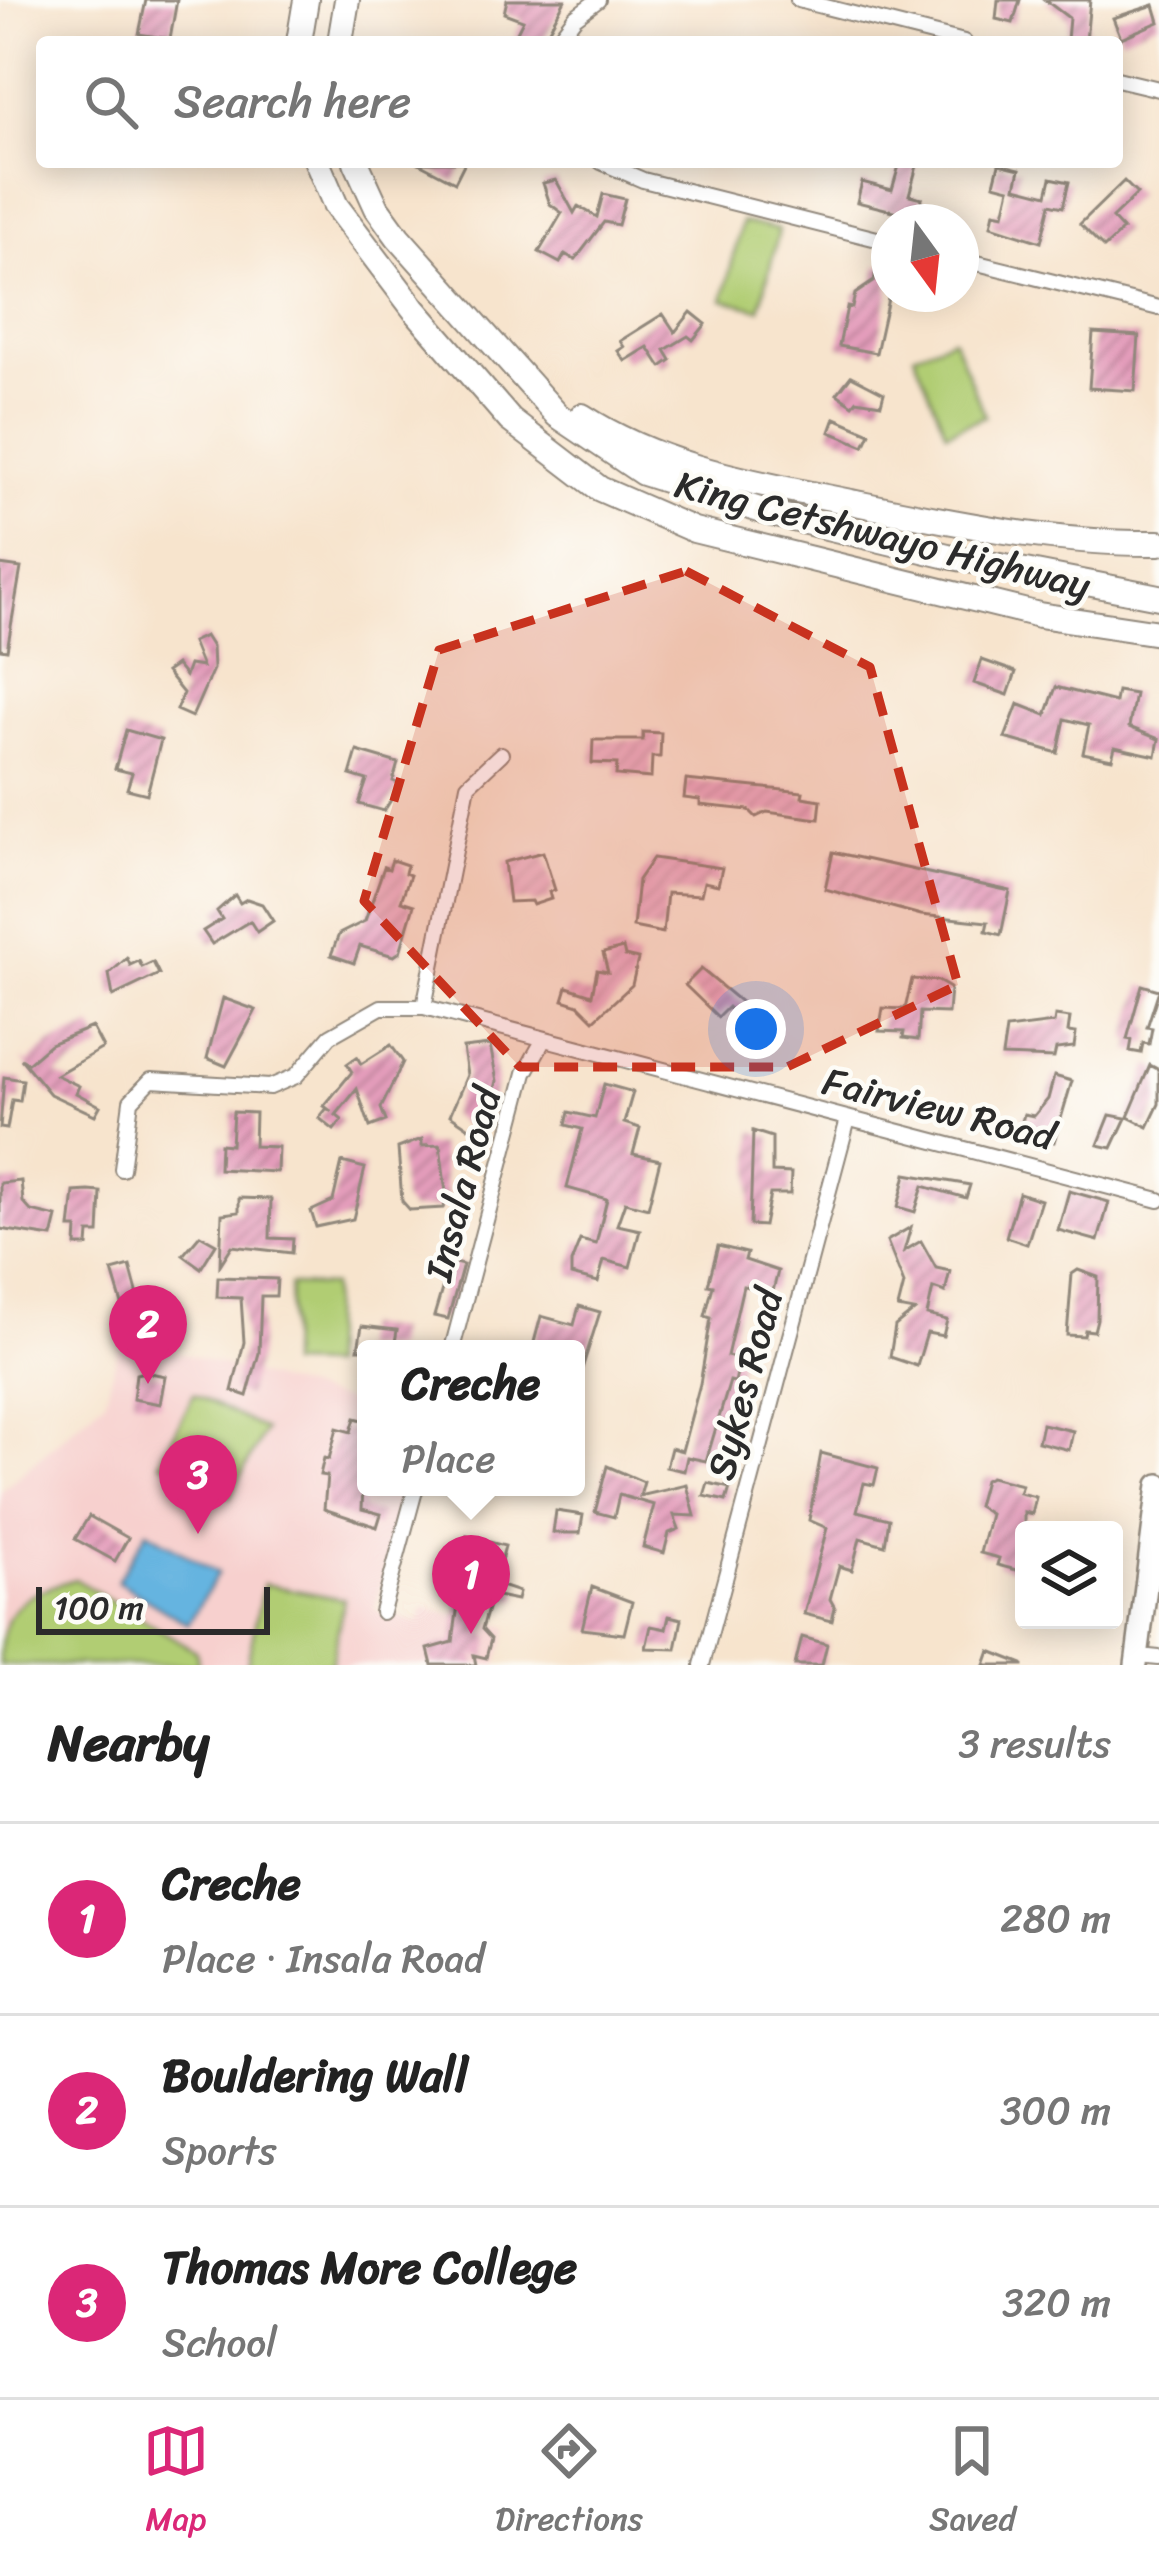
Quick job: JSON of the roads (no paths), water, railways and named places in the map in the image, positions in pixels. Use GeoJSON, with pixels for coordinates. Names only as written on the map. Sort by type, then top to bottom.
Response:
{"type":"FeatureCollection","features":[{"type":"Feature","properties":{"kind":"highway"},"geometry":{"type":"LineString","coordinates":[[300,36],[306,0]]}},
{"type":"Feature","properties":{"kind":"highway"},"geometry":{"type":"LineString","coordinates":[[341,36],[347,0]]}},
{"type":"Feature","properties":{"kind":"highway","name":"King Cetshwayo Highway"},"geometry":{"type":"LineString","coordinates":[[320,168],[336,206],[428,325],[510,420],[600,489],[694,530],[1040,615],[1159,633]]}},
{"type":"Feature","properties":{"kind":"highway","name":"King Cetshwayo Highway"},"geometry":{"type":"LineString","coordinates":[[359,168],[376,208],[398,237],[557,415],[643,472],[692,491],[948,556],[1159,597]]}},
{"type":"Feature","properties":{"kind":"highway"},"geometry":{"type":"LineString","coordinates":[[525,379],[626,441],[735,479],[1017,536],[1159,543]]}},
{"type":"Feature","properties":{"kind":"main road"},"geometry":{"type":"LineString","coordinates":[[1146,1659],[1159,1485]]}},
{"type":"Feature","properties":{"kind":"street"},"geometry":{"type":"LineString","coordinates":[[561,36],[575,17],[598,0]]}},
{"type":"Feature","properties":{"kind":"street"},"geometry":{"type":"LineString","coordinates":[[798,0],[940,36]]}},
{"type":"Feature","properties":{"kind":"street"},"geometry":{"type":"LineString","coordinates":[[1123,80],[1159,88]]}},
{"type":"Feature","properties":{"kind":"street"},"geometry":{"type":"LineString","coordinates":[[615,168],[643,180],[871,237]]}},
{"type":"Feature","properties":{"kind":"street"},"geometry":{"type":"LineString","coordinates":[[979,263],[1159,308]]}},
{"type":"Feature","properties":{"kind":"street"},"geometry":{"type":"LineString","coordinates":[[122,1169],[131,1101],[152,1080],[270,1087],[296,1076],[330,1036],[381,1007],[424,1007],[468,785],[501,754]]}},
{"type":"Feature","properties":{"kind":"street","name":"Fairview Road"},"geometry":{"type":"LineString","coordinates":[[424,1007],[1159,1200]]}},
{"type":"Feature","properties":{"kind":"street","name":"Insala Road"},"geometry":{"type":"LineString","coordinates":[[454,1340],[525,1073],[544,1039]]}},
{"type":"Feature","properties":{"kind":"street","name":"Sykes Road"},"geometry":{"type":"LineString","coordinates":[[702,1665],[848,1119]]}},
{"type":"Feature","properties":{"kind":"street"},"geometry":{"type":"LineString","coordinates":[[382,1612],[414,1496]]}},
{"type":"Feature","properties":{"kind":"water"},"geometry":{"type":"Polygon","coordinates":[[[147,1531],[218,1573],[188,1624],[117,1581],[147,1531]]]}},
{"type":"Feature","properties":{"kind":"place","name":"Bouldering Wall"},"geometry":{"type":"Point","coordinates":[148,1384]}},
{"type":"Feature","properties":{"kind":"place","name":"Thomas More College"},"geometry":{"type":"Point","coordinates":[198,1534]}},
{"type":"Feature","properties":{"kind":"place","name":"Creche"},"geometry":{"type":"Point","coordinates":[471,1634]}}]}
